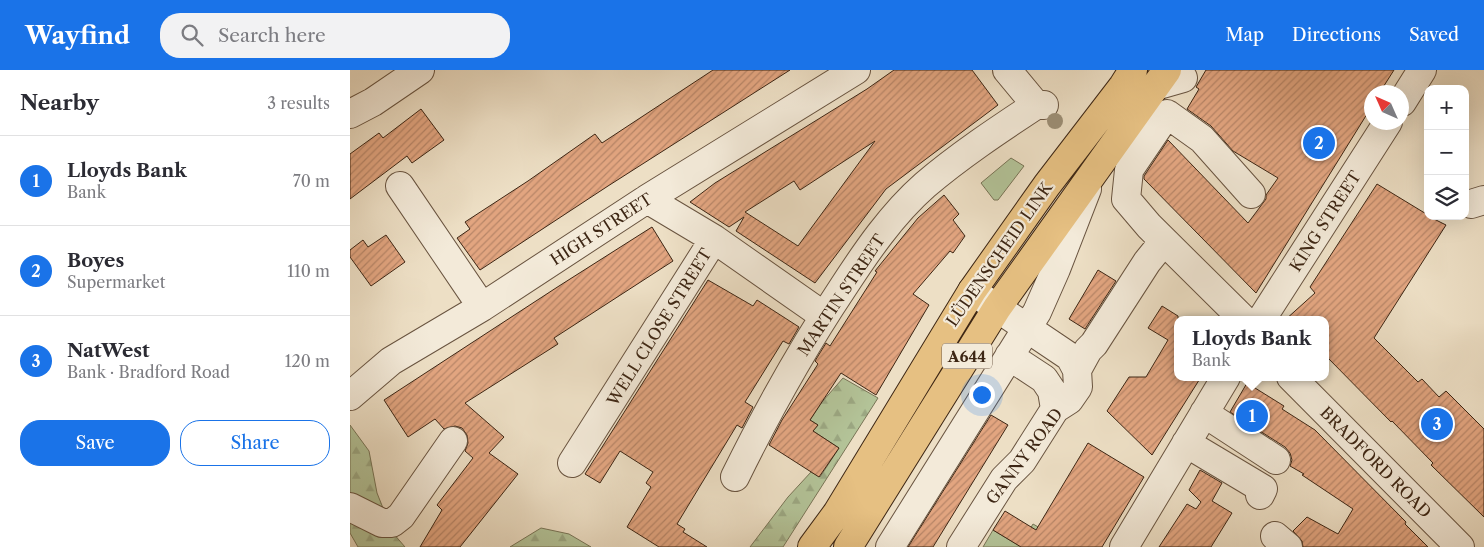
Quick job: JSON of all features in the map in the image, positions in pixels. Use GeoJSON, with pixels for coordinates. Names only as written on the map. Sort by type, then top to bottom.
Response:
{"type":"FeatureCollection","features":[{"type":"Feature","properties":{"kind":"main road","name":"LÜDENSCHEID LINK"},"geometry":{"type":"LineString","coordinates":[[812,547],[836,513],[972,291],[1047,186],[1123,86],[1132,70]]}},
{"type":"Feature","properties":{"kind":"main road","name":"LÜDENSCHEID LINK"},"geometry":{"type":"LineString","coordinates":[[848,547],[997,308],[1094,171],[1168,78]]}},
{"type":"Feature","properties":{"kind":"street"},"geometry":{"type":"LineString","coordinates":[[350,114],[373,102],[420,70]]}},
{"type":"Feature","properties":{"kind":"street","name":"HIGH STREET"},"geometry":{"type":"LineString","coordinates":[[350,396],[391,361],[482,307],[647,198],[856,70]]}},
{"type":"Feature","properties":{"kind":"street","name":"MARTIN STREET"},"geometry":{"type":"LineString","coordinates":[[735,477],[774,400],[824,316],[879,236],[925,186],[964,155],[1040,105],[1008,70]]}},
{"type":"Feature","properties":{"kind":"street"},"geometry":{"type":"LineString","coordinates":[[1409,91],[1422,70]]}},
{"type":"Feature","properties":{"kind":"street"},"geometry":{"type":"LineString","coordinates":[[1240,316],[1164,241],[1126,199],[1129,170],[1167,114],[1202,139],[1251,194]]}},
{"type":"Feature","properties":{"kind":"street","name":"KING STREET"},"geometry":{"type":"LineString","coordinates":[[1264,316],[1383,130]]}},
{"type":"Feature","properties":{"kind":"street"},"geometry":{"type":"LineString","coordinates":[[890,547],[1027,328],[1056,269],[1094,171]]}},
{"type":"Feature","properties":{"kind":"street"},"geometry":{"type":"LineString","coordinates":[[400,186],[482,307]]}},
{"type":"Feature","properties":{"kind":"street"},"geometry":{"type":"LineString","coordinates":[[647,198],[714,239],[824,316]]}},
{"type":"Feature","properties":{"kind":"street","name":"WELL CLOSE STREET"},"geometry":{"type":"LineString","coordinates":[[572,463],[714,239]]}},
{"type":"Feature","properties":{"kind":"street","name":"GANNY ROAD"},"geometry":{"type":"LineString","coordinates":[[962,547],[1004,479],[1022,461],[1055,409],[1069,400],[1078,387],[1077,370],[1081,359],[1094,344],[1147,262],[1164,241]]}},
{"type":"Feature","properties":{"kind":"street"},"geometry":{"type":"LineString","coordinates":[[972,291],[1070,357],[1077,370]]}},
{"type":"Feature","properties":{"kind":"street"},"geometry":{"type":"LineString","coordinates":[[1009,356],[1044,379],[1052,391],[1055,409]]}},
{"type":"Feature","properties":{"kind":"street"},"geometry":{"type":"LineString","coordinates":[[1124,547],[1224,381]]}},
{"type":"Feature","properties":{"kind":"street","name":"BRADFORD ROAD"},"geometry":{"type":"LineString","coordinates":[[1295,381],[1460,547]]}},
{"type":"Feature","properties":{"kind":"street"},"geometry":{"type":"LineString","coordinates":[[1204,413],[1276,460]]}},
{"type":"Feature","properties":{"kind":"street"},"geometry":{"type":"LineString","coordinates":[[350,507],[382,523],[392,523],[401,516],[453,441]]}},
{"type":"Feature","properties":{"kind":"street"},"geometry":{"type":"LineString","coordinates":[[1186,443],[1263,489],[1260,495]]}},
{"type":"Feature","properties":{"kind":"green space"},"geometry":{"type":"Polygon","coordinates":[[[1011,158],[1024,166],[998,200],[994,200],[981,183],[1011,158]]]}},
{"type":"Feature","properties":{"kind":"green space"},"geometry":{"type":"Polygon","coordinates":[[[843,378],[878,398],[783,547],[750,547],[788,497],[811,472],[820,477],[839,448],[813,431],[818,425],[810,420],[822,402],[843,378]]]}},
{"type":"Feature","properties":{"kind":"green space"},"geometry":{"type":"Polygon","coordinates":[[[350,425],[369,451],[377,493],[393,533],[405,547],[358,547],[350,533],[350,425]]]}},
{"type":"Feature","properties":{"kind":"green space"},"geometry":{"type":"Polygon","coordinates":[[[1033,524],[1047,532],[1038,547],[983,547],[993,530],[1020,546],[1033,524]]]}},
{"type":"Feature","properties":{"kind":"green space"},"geometry":{"type":"Polygon","coordinates":[[[541,528],[569,534],[591,547],[510,547],[541,528]]]}},
{"type":"Feature","properties":{"kind":"building"},"geometry":{"type":"Polygon","coordinates":[[[713,70],[790,70],[480,270],[457,238],[470,229],[465,222],[595,134],[602,143],[713,70]]]}},
{"type":"Feature","properties":{"kind":"building"},"geometry":{"type":"Polygon","coordinates":[[[894,70],[972,70],[998,105],[886,189],[815,283],[736,231],[744,217],[729,227],[690,202],[715,183],[867,89],[894,70]],[[875,141],[800,190],[794,181],[745,212],[798,246],[875,141]]]}},
{"type":"Feature","properties":{"kind":"building"},"geometry":{"type":"Polygon","coordinates":[[[1206,70],[1394,70],[1384,85],[1364,85],[1364,119],[1256,293],[1144,179],[1144,176],[1168,140],[1248,223],[1266,199],[1266,195],[1278,178],[1233,151],[1211,126],[1187,109],[1199,89],[1196,87],[1206,70]]]}},
{"type":"Feature","properties":{"kind":"building"},"geometry":{"type":"Polygon","coordinates":[[[421,109],[444,140],[412,163],[407,156],[350,199],[350,154],[379,133],[383,138],[421,109]]]}},
{"type":"Feature","properties":{"kind":"building"},"geometry":{"type":"Polygon","coordinates":[[[1377,184],[1424,213],[1424,220],[1436,220],[1446,225],[1374,338],[1418,382],[1422,379],[1439,397],[1446,391],[1484,429],[1484,517],[1431,465],[1433,463],[1392,421],[1329,359],[1329,316],[1289,316],[1315,293],[1310,287],[1377,184]]]}},
{"type":"Feature","properties":{"kind":"building"},"geometry":{"type":"Polygon","coordinates":[[[944,195],[959,214],[953,220],[965,236],[953,253],[950,251],[913,294],[929,305],[876,395],[841,373],[810,420],[818,425],[813,431],[839,448],[819,477],[769,445],[782,420],[818,364],[815,361],[826,343],[830,346],[877,272],[875,271],[918,218],[944,195]]]}},
{"type":"Feature","properties":{"kind":"building"},"geometry":{"type":"Polygon","coordinates":[[[652,227],[673,261],[554,338],[558,344],[465,403],[504,437],[489,453],[518,474],[460,547],[420,547],[442,510],[437,505],[473,458],[465,451],[468,443],[467,435],[462,428],[455,426],[444,429],[435,419],[408,437],[384,400],[652,227]]]}},
{"type":"Feature","properties":{"kind":"building"},"geometry":{"type":"Polygon","coordinates":[[[386,235],[405,262],[371,286],[350,257],[350,250],[363,240],[368,247],[386,235]]]}},
{"type":"Feature","properties":{"kind":"building"},"geometry":{"type":"Polygon","coordinates":[[[1098,270],[1116,281],[1085,329],[1069,319],[1098,270]]]}},
{"type":"Feature","properties":{"kind":"building"},"geometry":{"type":"Polygon","coordinates":[[[708,280],[753,306],[757,300],[799,327],[789,344],[783,341],[745,402],[753,407],[742,428],[737,425],[677,524],[685,529],[683,532],[707,547],[659,547],[627,527],[651,487],[646,483],[653,472],[620,451],[600,483],[585,474],[708,280]]]}},
{"type":"Feature","properties":{"kind":"building"},"geometry":{"type":"Polygon","coordinates":[[[1162,306],[1178,316],[1174,316],[1174,381],[1198,381],[1152,455],[1107,411],[1129,377],[1146,377],[1168,340],[1148,328],[1162,306]]]}},
{"type":"Feature","properties":{"kind":"building"},"geometry":{"type":"Polygon","coordinates":[[[1247,383],[1284,406],[1282,409],[1315,430],[1406,522],[1405,524],[1428,547],[1303,547],[1302,541],[1293,531],[1307,517],[1338,534],[1353,509],[1290,466],[1292,460],[1290,453],[1285,447],[1230,412],[1247,383]]]}},
{"type":"Feature","properties":{"kind":"building"},"geometry":{"type":"Polygon","coordinates":[[[991,415],[1008,425],[933,547],[908,547],[991,415]]]}},
{"type":"Feature","properties":{"kind":"building"},"geometry":{"type":"Polygon","coordinates":[[[1088,443],[1144,477],[1102,547],[1021,547],[993,530],[1005,511],[1036,530],[1088,443]]]}},
{"type":"Feature","properties":{"kind":"building"},"geometry":{"type":"Polygon","coordinates":[[[1200,470],[1222,483],[1212,501],[1232,513],[1211,547],[1159,547],[1187,504],[1196,509],[1201,502],[1189,490],[1200,470]]]}},
{"type":"Feature","properties":{"kind":"place","name":"Boyes"},"geometry":{"type":"Point","coordinates":[1319,143]}},
{"type":"Feature","properties":{"kind":"place","name":"Lloyds Bank"},"geometry":{"type":"Point","coordinates":[1252,416]}},
{"type":"Feature","properties":{"kind":"place","name":"NatWest"},"geometry":{"type":"Point","coordinates":[1437,424]}}]}
